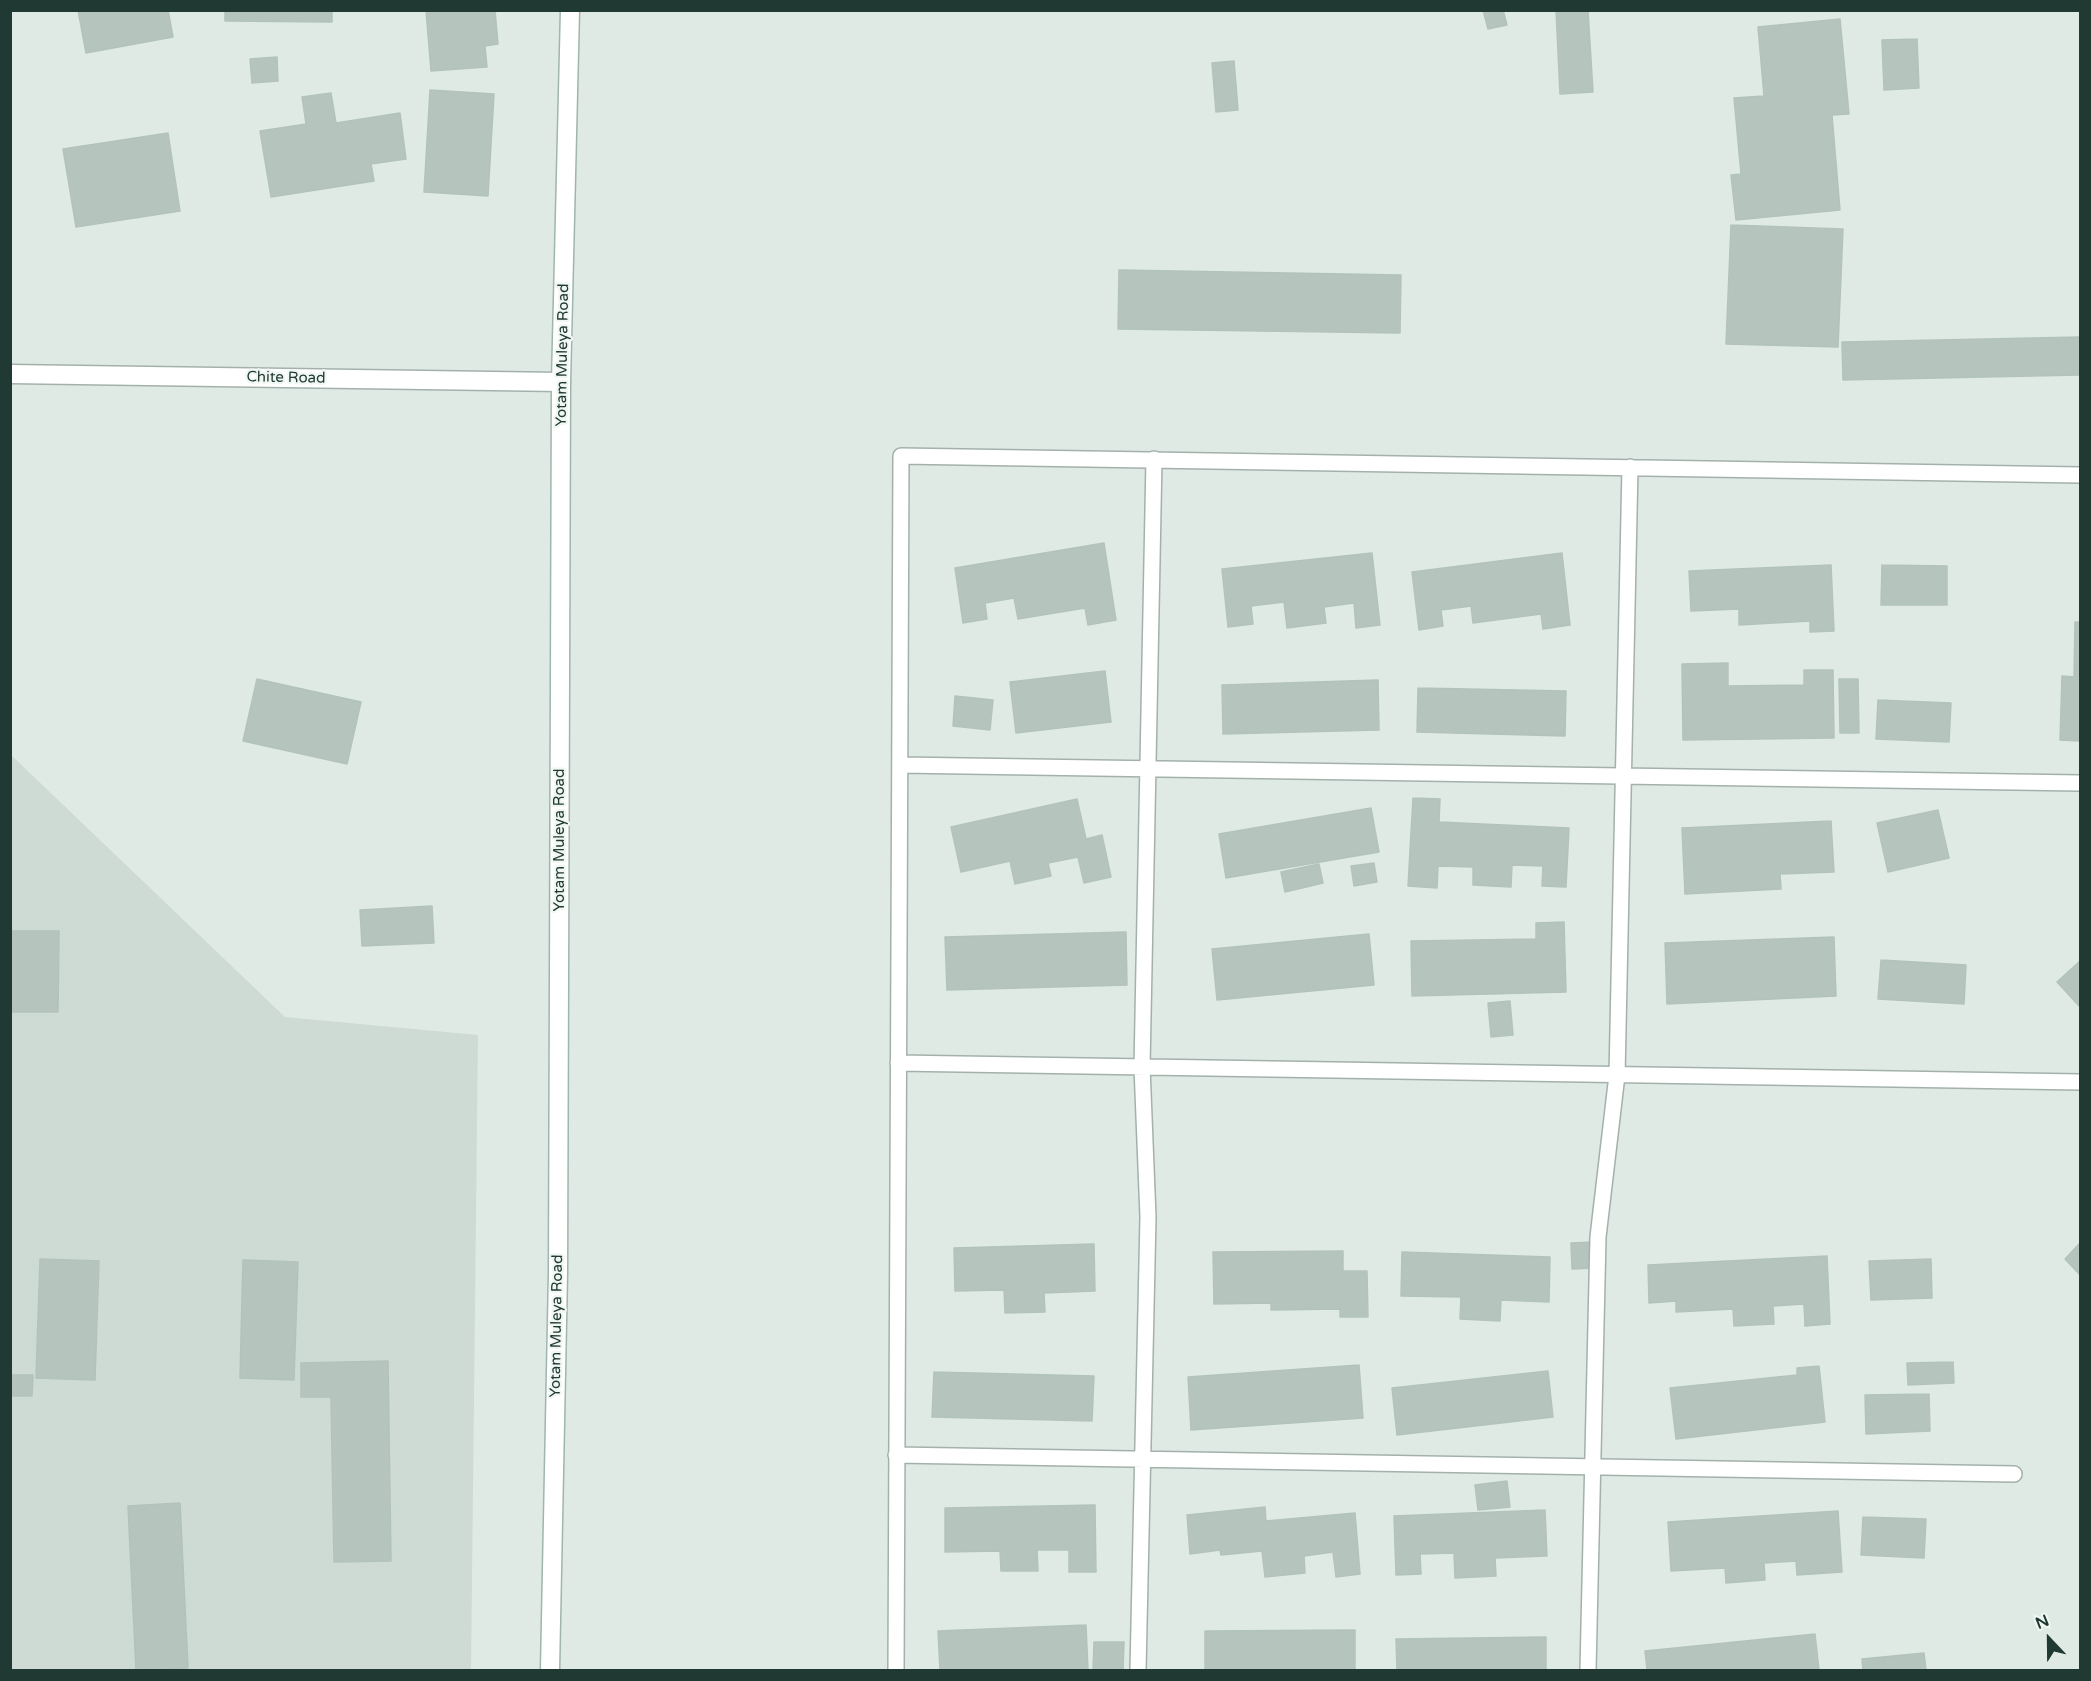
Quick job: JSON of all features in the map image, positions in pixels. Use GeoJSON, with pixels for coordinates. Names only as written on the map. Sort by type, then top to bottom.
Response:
{"type":"FeatureCollection","features":[{"type":"Feature","properties":{"kind":"street","name":"Yotam Muleya Road"},"geometry":{"type":"LineString","coordinates":[[550,1671],[558,1273],[561,382],[570,10]]}},
{"type":"Feature","properties":{"kind":"street","name":"Chite Road"},"geometry":{"type":"LineString","coordinates":[[10,374],[561,382]]}},
{"type":"Feature","properties":{"kind":"lane"},"geometry":{"type":"LineString","coordinates":[[896,1671],[901,456],[2080,475]]}},
{"type":"Feature","properties":{"kind":"lane"},"geometry":{"type":"LineString","coordinates":[[1138,1671],[1148,1217],[1142,1067],[1154,459]]}},
{"type":"Feature","properties":{"kind":"lane"},"geometry":{"type":"LineString","coordinates":[[1588,1671],[1598,1237],[1617,1074],[1630,467]]}},
{"type":"Feature","properties":{"kind":"lane"},"geometry":{"type":"LineString","coordinates":[[900,765],[2080,783]]}},
{"type":"Feature","properties":{"kind":"lane"},"geometry":{"type":"LineString","coordinates":[[898,1063],[2080,1082]]}},
{"type":"Feature","properties":{"kind":"lane"},"geometry":{"type":"LineString","coordinates":[[896,1455],[2014,1474]]}},
{"type":"Feature","properties":{"kind":"shaded area"},"geometry":{"type":"Polygon","coordinates":[[[10,754],[285,1017],[478,1035],[471,1670],[11,1670],[10,754]]]}},
{"type":"Feature","properties":{"kind":"building"},"geometry":{"type":"Polygon","coordinates":[[[78,10],[168,10],[173,37],[86,53],[78,10]]]}},
{"type":"Feature","properties":{"kind":"building"},"geometry":{"type":"Polygon","coordinates":[[[225,10],[332,10],[332,22],[225,21],[225,10]]]}},
{"type":"Feature","properties":{"kind":"building"},"geometry":{"type":"Polygon","coordinates":[[[426,10],[495,10],[498,44],[485,46],[487,67],[431,71],[426,10]]]}},
{"type":"Feature","properties":{"kind":"building"},"geometry":{"type":"Polygon","coordinates":[[[1483,10],[1503,10],[1507,25],[1488,29],[1483,10]]]}},
{"type":"Feature","properties":{"kind":"building"},"geometry":{"type":"Polygon","coordinates":[[[1556,10],[1588,10],[1593,92],[1560,94],[1556,10]]]}},
{"type":"Feature","properties":{"kind":"building"},"geometry":{"type":"Polygon","coordinates":[[[1840,19],[1849,114],[1832,115],[1840,210],[1736,220],[1731,175],[1741,174],[1734,98],[1764,96],[1758,27],[1840,19]]]}},
{"type":"Feature","properties":{"kind":"building"},"geometry":{"type":"Polygon","coordinates":[[[1917,39],[1919,88],[1884,90],[1882,40],[1917,39]]]}},
{"type":"Feature","properties":{"kind":"building"},"geometry":{"type":"Polygon","coordinates":[[[277,57],[278,81],[252,83],[250,59],[277,57]]]}},
{"type":"Feature","properties":{"kind":"building"},"geometry":{"type":"Polygon","coordinates":[[[1234,61],[1238,110],[1216,112],[1212,63],[1234,61]]]}},
{"type":"Feature","properties":{"kind":"building"},"geometry":{"type":"Polygon","coordinates":[[[430,90],[494,94],[488,196],[424,192],[430,90]]]}},
{"type":"Feature","properties":{"kind":"building"},"geometry":{"type":"Polygon","coordinates":[[[331,93],[336,123],[400,113],[406,159],[371,164],[374,181],[271,197],[260,131],[306,124],[302,97],[331,93]]]}},
{"type":"Feature","properties":{"kind":"building"},"geometry":{"type":"Polygon","coordinates":[[[168,133],[180,211],[76,227],[63,149],[168,133]]]}},
{"type":"Feature","properties":{"kind":"building"},"geometry":{"type":"Polygon","coordinates":[[[1731,225],[1843,229],[1838,347],[1726,344],[1731,225]]]}},
{"type":"Feature","properties":{"kind":"building"},"geometry":{"type":"Polygon","coordinates":[[[1119,270],[1401,275],[1400,333],[1118,329],[1119,270]]]}},
{"type":"Feature","properties":{"kind":"building"},"geometry":{"type":"Polygon","coordinates":[[[2080,337],[2080,375],[1843,380],[1842,342],[2080,337]]]}},
{"type":"Feature","properties":{"kind":"building"},"geometry":{"type":"Polygon","coordinates":[[[1104,543],[1116,620],[1088,625],[1085,608],[1018,619],[1014,598],[985,603],[987,619],[963,623],[955,568],[1104,543]]]}},
{"type":"Feature","properties":{"kind":"building"},"geometry":{"type":"Polygon","coordinates":[[[1372,553],[1380,625],[1356,628],[1354,603],[1324,607],[1326,623],[1287,628],[1284,602],[1251,606],[1253,624],[1228,627],[1222,569],[1372,553]]]}},
{"type":"Feature","properties":{"kind":"building"},"geometry":{"type":"Polygon","coordinates":[[[1562,553],[1570,625],[1543,629],[1541,614],[1473,623],[1471,606],[1441,610],[1443,626],[1419,630],[1412,572],[1562,553]]]}},
{"type":"Feature","properties":{"kind":"building"},"geometry":{"type":"Polygon","coordinates":[[[1831,565],[1834,631],[1810,632],[1810,621],[1739,625],[1739,609],[1691,611],[1689,571],[1831,565]]]}},
{"type":"Feature","properties":{"kind":"building"},"geometry":{"type":"Polygon","coordinates":[[[1882,565],[1947,566],[1947,605],[1881,605],[1882,565]]]}},
{"type":"Feature","properties":{"kind":"building"},"geometry":{"type":"Polygon","coordinates":[[[2075,622],[2080,622],[2080,741],[2060,740],[2062,676],[2074,677],[2075,622]]]}},
{"type":"Feature","properties":{"kind":"building"},"geometry":{"type":"Polygon","coordinates":[[[1728,663],[1728,686],[1804,685],[1804,670],[1833,670],[1834,738],[1683,740],[1682,664],[1728,663]]]}},
{"type":"Feature","properties":{"kind":"building"},"geometry":{"type":"Polygon","coordinates":[[[1105,671],[1111,722],[1016,733],[1010,682],[1105,671]]]}},
{"type":"Feature","properties":{"kind":"building"},"geometry":{"type":"Polygon","coordinates":[[[257,679],[361,702],[347,764],[243,741],[257,679]]]}},
{"type":"Feature","properties":{"kind":"building"},"geometry":{"type":"Polygon","coordinates":[[[1839,679],[1858,679],[1859,733],[1840,733],[1839,679]]]}},
{"type":"Feature","properties":{"kind":"building"},"geometry":{"type":"Polygon","coordinates":[[[1378,680],[1379,730],[1223,734],[1222,685],[1378,680]]]}},
{"type":"Feature","properties":{"kind":"building"},"geometry":{"type":"Polygon","coordinates":[[[1418,688],[1566,691],[1565,736],[1417,732],[1418,688]]]}},
{"type":"Feature","properties":{"kind":"building"},"geometry":{"type":"Polygon","coordinates":[[[955,696],[993,700],[990,730],[953,726],[955,696]]]}},
{"type":"Feature","properties":{"kind":"building"},"geometry":{"type":"Polygon","coordinates":[[[1878,700],[1951,703],[1949,742],[1876,739],[1878,700]]]}},
{"type":"Feature","properties":{"kind":"building"},"geometry":{"type":"Polygon","coordinates":[[[1413,798],[1440,799],[1439,822],[1569,828],[1566,887],[1542,886],[1543,866],[1512,865],[1511,887],[1473,885],[1473,867],[1438,866],[1437,888],[1408,886],[1413,798]]]}},
{"type":"Feature","properties":{"kind":"building"},"geometry":{"type":"Polygon","coordinates":[[[1077,799],[1086,839],[1102,835],[1111,877],[1084,883],[1078,857],[1048,863],[1051,876],[1015,884],[1010,861],[961,872],[951,827],[1077,799]]]}},
{"type":"Feature","properties":{"kind":"building"},"geometry":{"type":"Polygon","coordinates":[[[1371,808],[1379,852],[1226,878],[1219,834],[1371,808]]]}},
{"type":"Feature","properties":{"kind":"building"},"geometry":{"type":"Polygon","coordinates":[[[1938,810],[1949,858],[1888,872],[1877,823],[1938,810]]]}},
{"type":"Feature","properties":{"kind":"building"},"geometry":{"type":"Polygon","coordinates":[[[1831,821],[1834,872],[1780,874],[1781,889],[1685,894],[1682,828],[1831,821]]]}},
{"type":"Feature","properties":{"kind":"building"},"geometry":{"type":"Polygon","coordinates":[[[1374,863],[1377,882],[1354,886],[1351,866],[1374,863]]]}},
{"type":"Feature","properties":{"kind":"building"},"geometry":{"type":"Polygon","coordinates":[[[1319,864],[1323,883],[1285,892],[1281,872],[1319,864]]]}},
{"type":"Feature","properties":{"kind":"building"},"geometry":{"type":"Polygon","coordinates":[[[432,906],[434,943],[362,946],[360,910],[432,906]]]}},
{"type":"Feature","properties":{"kind":"building"},"geometry":{"type":"Polygon","coordinates":[[[1564,922],[1566,992],[1412,996],[1411,941],[1536,939],[1536,923],[1564,922]]]}},
{"type":"Feature","properties":{"kind":"building"},"geometry":{"type":"Polygon","coordinates":[[[10,931],[59,931],[58,1012],[10,1012],[10,931]]]}},
{"type":"Feature","properties":{"kind":"building"},"geometry":{"type":"Polygon","coordinates":[[[1126,932],[1127,985],[947,990],[945,937],[1126,932]]]}},
{"type":"Feature","properties":{"kind":"building"},"geometry":{"type":"Polygon","coordinates":[[[1369,934],[1374,985],[1217,1000],[1212,949],[1369,934]]]}},
{"type":"Feature","properties":{"kind":"building"},"geometry":{"type":"Polygon","coordinates":[[[1834,937],[1836,996],[1667,1004],[1665,943],[1834,937]]]}},
{"type":"Feature","properties":{"kind":"building"},"geometry":{"type":"Polygon","coordinates":[[[1881,960],[1966,965],[1964,1004],[1878,999],[1881,960]]]}},
{"type":"Feature","properties":{"kind":"building"},"geometry":{"type":"Polygon","coordinates":[[[2080,961],[2080,1007],[2057,982],[2080,961]]]}},
{"type":"Feature","properties":{"kind":"building"},"geometry":{"type":"Polygon","coordinates":[[[1510,1001],[1513,1035],[1491,1037],[1488,1003],[1510,1001]]]}},
{"type":"Feature","properties":{"kind":"building"},"geometry":{"type":"Polygon","coordinates":[[[1594,1242],[1595,1268],[1572,1269],[1571,1243],[1594,1242]]]}},
{"type":"Feature","properties":{"kind":"building"},"geometry":{"type":"Polygon","coordinates":[[[2080,1243],[2080,1275],[2065,1259],[2080,1243]]]}},
{"type":"Feature","properties":{"kind":"building"},"geometry":{"type":"Polygon","coordinates":[[[1094,1244],[1095,1291],[1044,1293],[1045,1312],[1005,1313],[1004,1290],[955,1291],[954,1248],[1094,1244]]]}},
{"type":"Feature","properties":{"kind":"building"},"geometry":{"type":"Polygon","coordinates":[[[1343,1251],[1343,1271],[1367,1271],[1368,1317],[1340,1317],[1340,1309],[1271,1310],[1271,1303],[1214,1304],[1213,1252],[1343,1251]]]}},
{"type":"Feature","properties":{"kind":"building"},"geometry":{"type":"Polygon","coordinates":[[[1402,1252],[1550,1257],[1549,1302],[1501,1300],[1500,1321],[1460,1319],[1461,1297],[1401,1296],[1402,1252]]]}},
{"type":"Feature","properties":{"kind":"building"},"geometry":{"type":"Polygon","coordinates":[[[1827,1256],[1830,1324],[1805,1326],[1804,1304],[1773,1306],[1774,1324],[1734,1326],[1733,1309],[1676,1312],[1676,1301],[1649,1303],[1648,1265],[1827,1256]]]}},
{"type":"Feature","properties":{"kind":"building"},"geometry":{"type":"Polygon","coordinates":[[[40,1259],[99,1261],[95,1380],[36,1378],[40,1259]]]}},
{"type":"Feature","properties":{"kind":"building"},"geometry":{"type":"Polygon","coordinates":[[[1931,1259],[1932,1298],[1871,1300],[1869,1261],[1931,1259]]]}},
{"type":"Feature","properties":{"kind":"building"},"geometry":{"type":"Polygon","coordinates":[[[243,1260],[298,1262],[294,1380],[240,1378],[243,1260]]]}},
{"type":"Feature","properties":{"kind":"building"},"geometry":{"type":"Polygon","coordinates":[[[388,1361],[391,1561],[334,1562],[331,1397],[301,1397],[301,1363],[388,1361]]]}},
{"type":"Feature","properties":{"kind":"building"},"geometry":{"type":"Polygon","coordinates":[[[1953,1362],[1954,1383],[1908,1385],[1907,1363],[1953,1362]]]}},
{"type":"Feature","properties":{"kind":"building"},"geometry":{"type":"Polygon","coordinates":[[[1359,1365],[1363,1418],[1191,1430],[1188,1377],[1359,1365]]]}},
{"type":"Feature","properties":{"kind":"building"},"geometry":{"type":"Polygon","coordinates":[[[1819,1366],[1825,1422],[1676,1439],[1670,1388],[1797,1375],[1797,1368],[1819,1366]]]}},
{"type":"Feature","properties":{"kind":"building"},"geometry":{"type":"Polygon","coordinates":[[[1548,1371],[1553,1417],[1397,1435],[1392,1388],[1548,1371]]]}},
{"type":"Feature","properties":{"kind":"building"},"geometry":{"type":"Polygon","coordinates":[[[934,1372],[1094,1376],[1092,1421],[932,1417],[934,1372]]]}},
{"type":"Feature","properties":{"kind":"building"},"geometry":{"type":"Polygon","coordinates":[[[10,1375],[33,1375],[32,1396],[10,1396],[10,1375]]]}},
{"type":"Feature","properties":{"kind":"building"},"geometry":{"type":"Polygon","coordinates":[[[1929,1394],[1930,1431],[1866,1434],[1865,1395],[1929,1394]]]}},
{"type":"Feature","properties":{"kind":"building"},"geometry":{"type":"Polygon","coordinates":[[[1507,1481],[1510,1507],[1478,1510],[1475,1485],[1507,1481]]]}},
{"type":"Feature","properties":{"kind":"building"},"geometry":{"type":"Polygon","coordinates":[[[180,1503],[188,1668],[136,1670],[128,1506],[180,1503]]]}},
{"type":"Feature","properties":{"kind":"building"},"geometry":{"type":"Polygon","coordinates":[[[1095,1505],[1096,1572],[1069,1572],[1069,1550],[1037,1550],[1038,1571],[1001,1571],[1000,1551],[945,1552],[945,1508],[1095,1505]]]}},
{"type":"Feature","properties":{"kind":"building"},"geometry":{"type":"Polygon","coordinates":[[[1265,1507],[1266,1521],[1355,1513],[1360,1574],[1336,1577],[1333,1552],[1304,1556],[1305,1573],[1265,1577],[1262,1551],[1221,1555],[1220,1550],[1190,1554],[1187,1515],[1265,1507]]]}},
{"type":"Feature","properties":{"kind":"building"},"geometry":{"type":"Polygon","coordinates":[[[1545,1510],[1547,1556],[1495,1558],[1496,1576],[1455,1578],[1454,1553],[1420,1554],[1421,1574],[1396,1575],[1394,1516],[1545,1510]]]}},
{"type":"Feature","properties":{"kind":"building"},"geometry":{"type":"Polygon","coordinates":[[[1838,1511],[1842,1572],[1797,1575],[1796,1561],[1764,1563],[1765,1580],[1726,1583],[1725,1568],[1671,1571],[1668,1522],[1838,1511]]]}},
{"type":"Feature","properties":{"kind":"building"},"geometry":{"type":"Polygon","coordinates":[[[1863,1517],[1926,1519],[1924,1558],[1861,1555],[1863,1517]]]}},
{"type":"Feature","properties":{"kind":"building"},"geometry":{"type":"Polygon","coordinates":[[[1086,1625],[1088,1670],[940,1670],[938,1631],[1086,1625]]]}},
{"type":"Feature","properties":{"kind":"building"},"geometry":{"type":"Polygon","coordinates":[[[1355,1630],[1355,1670],[1205,1670],[1205,1631],[1355,1630]]]}},
{"type":"Feature","properties":{"kind":"building"},"geometry":{"type":"Polygon","coordinates":[[[1815,1634],[1819,1670],[1647,1670],[1645,1651],[1815,1634]]]}},
{"type":"Feature","properties":{"kind":"building"},"geometry":{"type":"Polygon","coordinates":[[[1546,1637],[1546,1670],[1397,1670],[1396,1639],[1546,1637]]]}},
{"type":"Feature","properties":{"kind":"building"},"geometry":{"type":"Polygon","coordinates":[[[1094,1642],[1124,1642],[1123,1670],[1093,1670],[1094,1642]]]}},
{"type":"Feature","properties":{"kind":"building"},"geometry":{"type":"Polygon","coordinates":[[[1924,1653],[1926,1670],[1863,1670],[1862,1659],[1924,1653]]]}}]}
